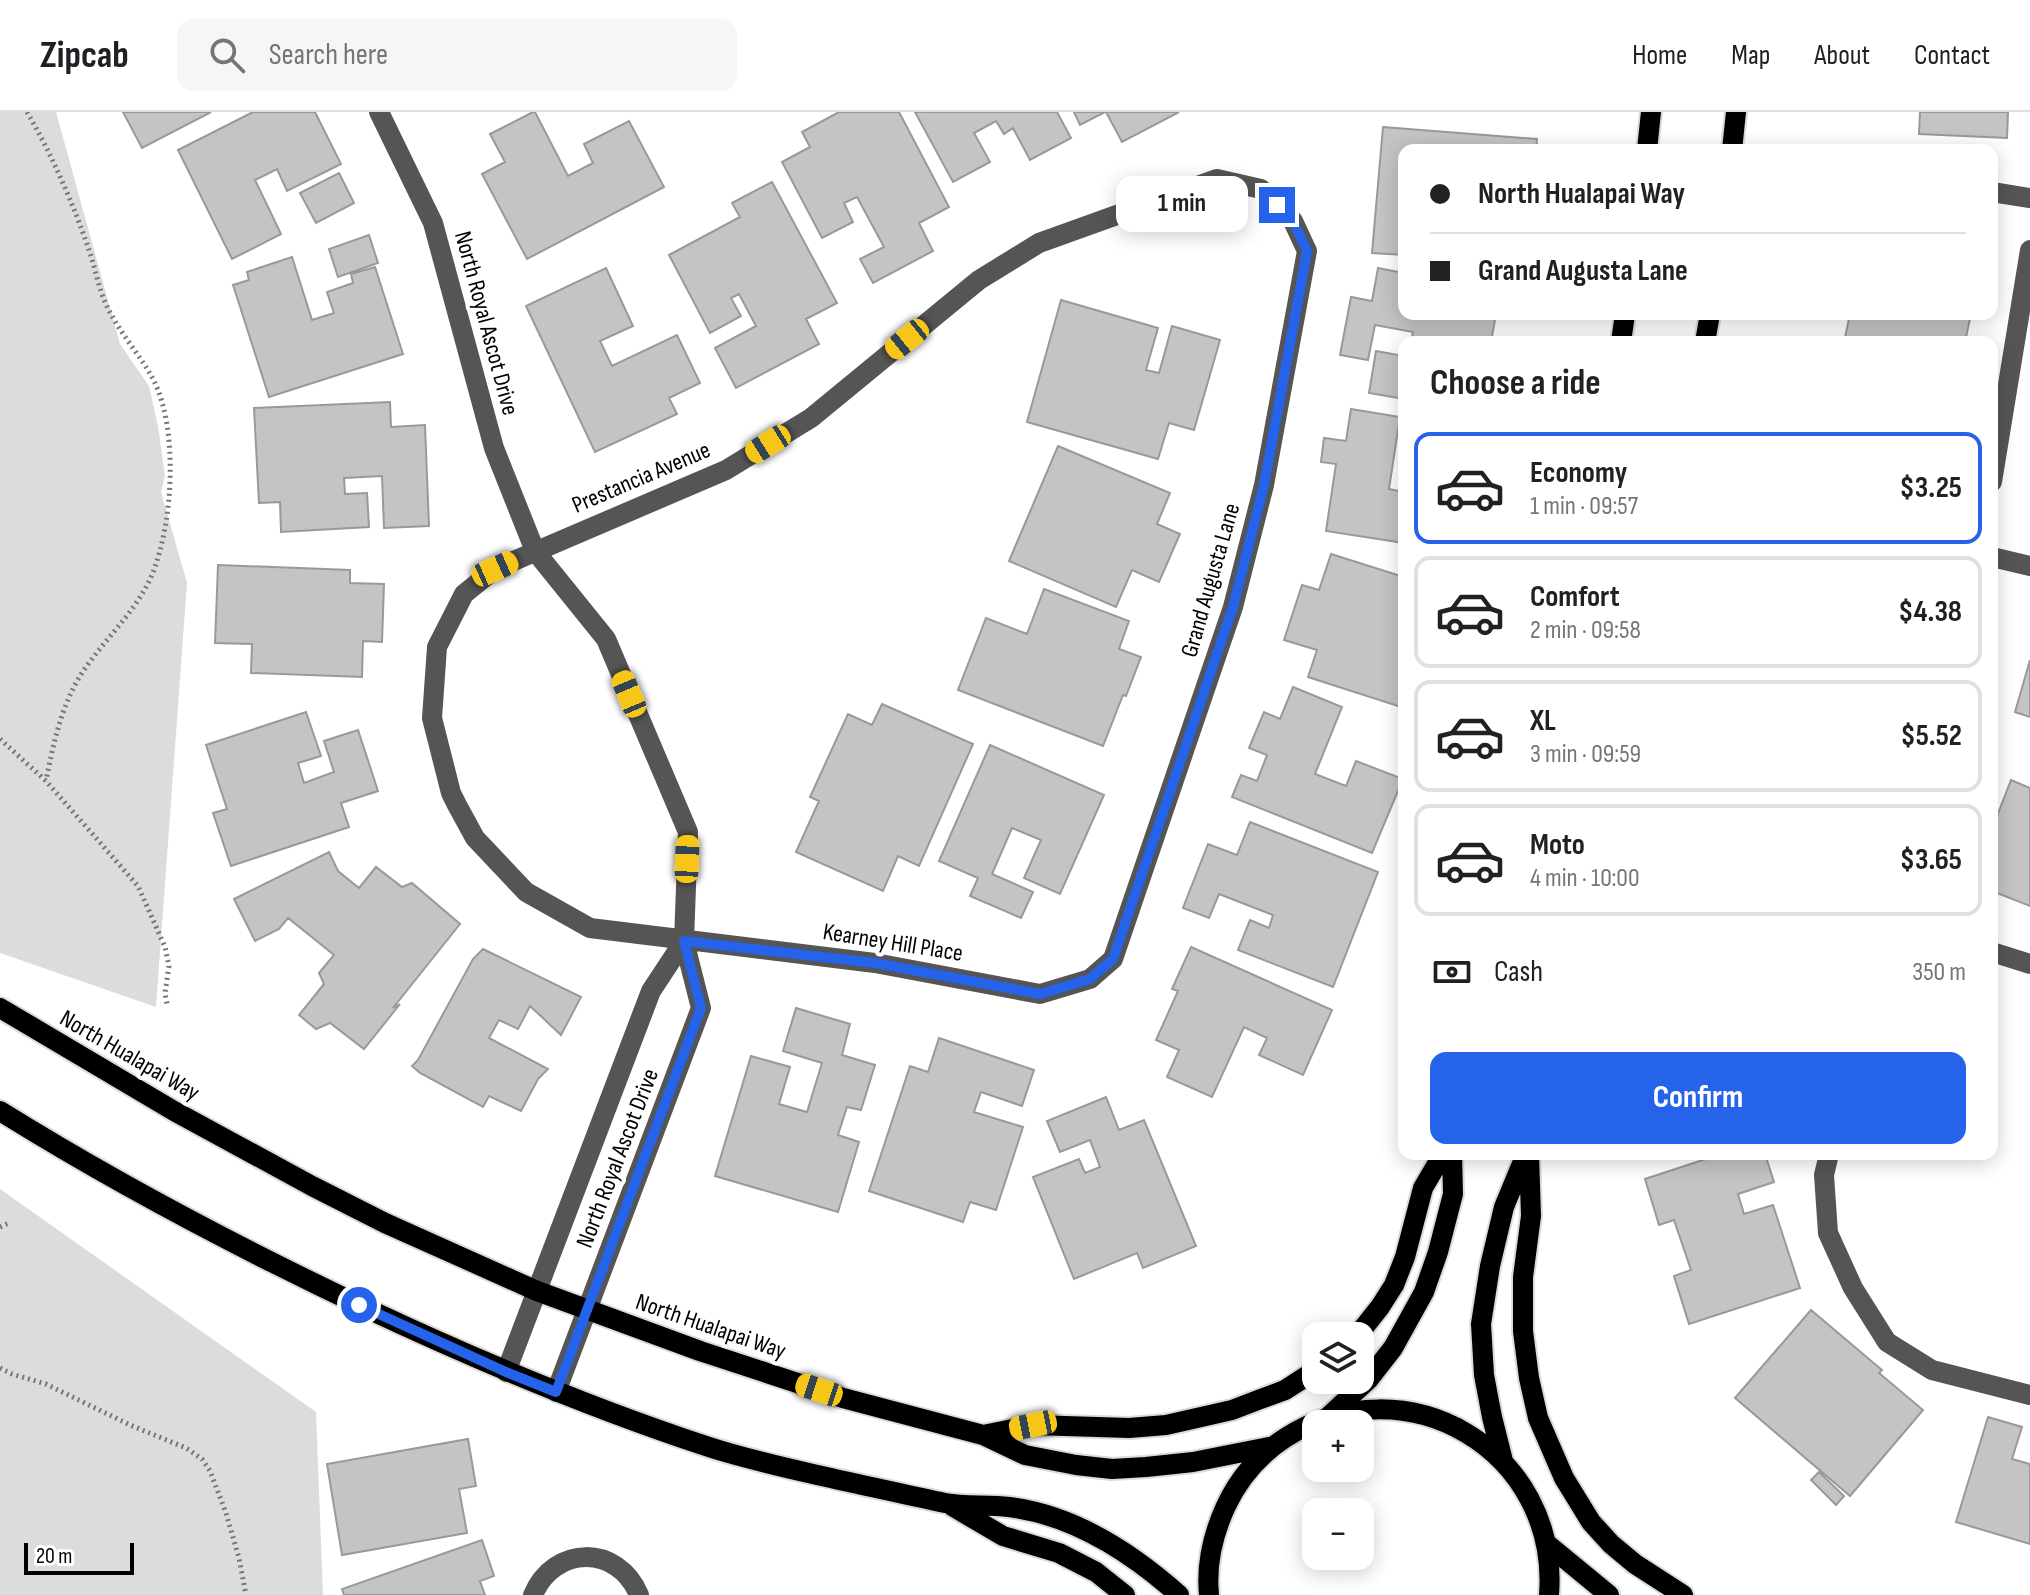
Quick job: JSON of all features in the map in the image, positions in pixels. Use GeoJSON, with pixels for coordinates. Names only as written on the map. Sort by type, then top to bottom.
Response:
{"type":"FeatureCollection","features":[{"type":"Feature","properties":{"kind":"main road"},"geometry":{"type":"LineString","coordinates":[[1648,144],[1651,112]]}},
{"type":"Feature","properties":{"kind":"main road"},"geometry":{"type":"LineString","coordinates":[[1733,144],[1736,112]]}},
{"type":"Feature","properties":{"kind":"main road","name":"North Hualapai Way"},"geometry":{"type":"LineString","coordinates":[[0,1008],[174,1111],[385,1223],[537,1291],[700,1351],[829,1393],[983,1435],[1025,1455],[1112,1469],[1193,1462],[1274,1446]]}},
{"type":"Feature","properties":{"kind":"main road"},"geometry":{"type":"LineString","coordinates":[[0,1111],[104,1173],[253,1254],[506,1372],[708,1447],[763,1462],[949,1504],[1011,1507],[1066,1521],[1154,1572],[1179,1595]]}},
{"type":"Feature","properties":{"kind":"main road"},"geometry":{"type":"LineString","coordinates":[[1368,1322],[1394,1285],[1405,1257],[1423,1188],[1439,1160]]}},
{"type":"Feature","properties":{"kind":"main road"},"geometry":{"type":"LineString","coordinates":[[1336,1410],[1368,1380],[1393,1348],[1424,1292],[1453,1194],[1452,1160]]}},
{"type":"Feature","properties":{"kind":"main road"},"geometry":{"type":"LineString","coordinates":[[1503,1461],[1484,1375],[1481,1324],[1504,1207],[1525,1160]]}},
{"type":"Feature","properties":{"kind":"main road"},"geometry":{"type":"LineString","coordinates":[[1528,1160],[1531,1216],[1523,1277],[1523,1331],[1538,1418],[1564,1478],[1591,1522],[1635,1564],[1683,1595]]}},
{"type":"Feature","properties":{"kind":"main road"},"geometry":{"type":"LineString","coordinates":[[983,1435],[1033,1425],[1129,1428],[1166,1425],[1232,1410],[1285,1390],[1302,1379]]}},
{"type":"Feature","properties":{"kind":"main road"},"geometry":{"type":"LineString","coordinates":[[1360,1410],[1392,1409],[1423,1414],[1453,1425],[1480,1441],[1503,1461],[1523,1486],[1538,1514],[1547,1544],[1551,1576],[1549,1595]]}},
{"type":"Feature","properties":{"kind":"main road"},"geometry":{"type":"LineString","coordinates":[[1209,1595],[1210,1552],[1232,1493],[1251,1467],[1302,1427]]}},
{"type":"Feature","properties":{"kind":"main road"},"geometry":{"type":"LineString","coordinates":[[949,1504],[1003,1536],[1059,1553],[1096,1572],[1125,1595]]}},
{"type":"Feature","properties":{"kind":"main road"},"geometry":{"type":"LineString","coordinates":[[1547,1544],[1609,1595]]}},
{"type":"Feature","properties":{"kind":"street","name":"North Royal Ascot Drive"},"geometry":{"type":"LineString","coordinates":[[379,112],[433,223],[494,448],[535,551],[606,639],[688,832],[684,941],[701,1008],[556,1392]]}},
{"type":"Feature","properties":{"kind":"street","name":"Prestancia Avenue"},"geometry":{"type":"LineString","coordinates":[[535,551],[726,470],[811,418],[979,280],[1039,243],[1217,179],[1261,189]]}},
{"type":"Feature","properties":{"kind":"street","name":"Grand Augusta Lane"},"geometry":{"type":"LineString","coordinates":[[1090,979],[1113,959],[1233,607],[1264,485],[1307,251],[1293,221],[1261,189]]}},
{"type":"Feature","properties":{"kind":"street"},"geometry":{"type":"LineString","coordinates":[[1998,193],[2030,198]]}},
{"type":"Feature","properties":{"kind":"street"},"geometry":{"type":"LineString","coordinates":[[1998,445],[2030,250]]}},
{"type":"Feature","properties":{"kind":"street"},"geometry":{"type":"LineString","coordinates":[[535,551],[495,569],[464,594],[437,647],[432,718],[451,793],[475,838],[526,892],[590,928],[684,941]]}},
{"type":"Feature","properties":{"kind":"street"},"geometry":{"type":"LineString","coordinates":[[1998,558],[2030,566]]}},
{"type":"Feature","properties":{"kind":"street","name":"North Royal Ascot Drive"},"geometry":{"type":"LineString","coordinates":[[506,1372],[651,991],[684,941]]}},
{"type":"Feature","properties":{"kind":"street","name":"Kearney Hill Place"},"geometry":{"type":"LineString","coordinates":[[684,941],[875,963],[1040,994],[1090,979]]}},
{"type":"Feature","properties":{"kind":"street"},"geometry":{"type":"LineString","coordinates":[[1998,954],[2030,964]]}},
{"type":"Feature","properties":{"kind":"street"},"geometry":{"type":"LineString","coordinates":[[1828,1160],[1824,1175],[1828,1233],[1853,1288],[1887,1342],[1932,1370],[2030,1395]]}},
{"type":"Feature","properties":{"kind":"street"},"geometry":{"type":"LineString","coordinates":[[533,1595],[538,1582],[554,1567],[575,1557],[598,1558],[618,1566],[634,1582],[639,1595]]}},
{"type":"Feature","properties":{"kind":"path"},"geometry":{"type":"LineString","coordinates":[[27,112],[71,204],[105,302],[155,383],[165,415],[171,481],[162,543],[152,573],[127,618],[87,664],[72,691],[60,720],[46,781]]}},
{"type":"Feature","properties":{"kind":"path"},"geometry":{"type":"LineString","coordinates":[[0,739],[46,781],[138,886],[165,947],[169,966],[165,993],[167,1004]]}},
{"type":"Feature","properties":{"kind":"path"},"geometry":{"type":"LineString","coordinates":[[0,1227],[9,1223]]}},
{"type":"Feature","properties":{"kind":"path"},"geometry":{"type":"LineString","coordinates":[[0,1368],[46,1384],[186,1448],[202,1459],[210,1471],[226,1513],[246,1595]]}},
{"type":"Feature","properties":{"kind":"shaded area"},"geometry":{"type":"Polygon","coordinates":[[[0,112],[56,112],[120,344],[149,386],[165,476],[161,492],[187,583],[156,1007],[0,953],[0,112]]]}},
{"type":"Feature","properties":{"kind":"shaded area"},"geometry":{"type":"Polygon","coordinates":[[[0,1189],[316,1412],[323,1595],[0,1595],[0,1189]]]}},
{"type":"Feature","properties":{"kind":"building"},"geometry":{"type":"Polygon","coordinates":[[[123,112],[211,112],[142,148],[123,112]]]}},
{"type":"Feature","properties":{"kind":"building"},"geometry":{"type":"Polygon","coordinates":[[[253,112],[315,112],[341,164],[287,191],[277,169],[255,180],[281,234],[232,259],[178,150],[253,112]]]}},
{"type":"Feature","properties":{"kind":"building"},"geometry":{"type":"Polygon","coordinates":[[[533,112],[568,176],[593,163],[584,144],[629,121],[664,187],[527,259],[482,174],[505,162],[490,134],[533,112]]]}},
{"type":"Feature","properties":{"kind":"building"},"geometry":{"type":"Polygon","coordinates":[[[839,112],[899,112],[949,207],[919,223],[933,251],[873,283],[860,259],[884,247],[857,197],[844,203],[853,222],[822,238],[782,162],[810,147],[802,132],[839,112]]]}},
{"type":"Feature","properties":{"kind":"building"},"geometry":{"type":"Polygon","coordinates":[[[915,112],[1057,112],[1071,138],[1030,160],[1013,128],[1004,134],[996,121],[974,133],[990,162],[953,182],[915,112]]]}},
{"type":"Feature","properties":{"kind":"building"},"geometry":{"type":"Polygon","coordinates":[[[1074,112],[1105,112],[1080,125],[1074,112]]]}},
{"type":"Feature","properties":{"kind":"building"},"geometry":{"type":"Polygon","coordinates":[[[1106,112],[1179,112],[1122,142],[1106,112]]]}},
{"type":"Feature","properties":{"kind":"building"},"geometry":{"type":"Polygon","coordinates":[[[1920,112],[2008,112],[2007,138],[1919,134],[1920,112]]]}},
{"type":"Feature","properties":{"kind":"building"},"geometry":{"type":"Polygon","coordinates":[[[1383,127],[1537,139],[1537,144],[1398,144],[1398,255],[1372,253],[1383,127]]]}},
{"type":"Feature","properties":{"kind":"building"},"geometry":{"type":"Polygon","coordinates":[[[339,173],[354,203],[316,223],[300,193],[339,173]]]}},
{"type":"Feature","properties":{"kind":"building"},"geometry":{"type":"Polygon","coordinates":[[[772,182],[837,303],[806,319],[819,344],[736,388],[715,348],[756,326],[739,294],[731,298],[741,316],[710,333],[669,255],[740,217],[732,203],[772,182]]]}},
{"type":"Feature","properties":{"kind":"building"},"geometry":{"type":"Polygon","coordinates":[[[369,235],[378,263],[338,277],[329,249],[369,235]]]}},
{"type":"Feature","properties":{"kind":"building"},"geometry":{"type":"Polygon","coordinates":[[[292,257],[312,320],[334,313],[327,292],[353,283],[351,274],[375,267],[403,354],[269,397],[233,285],[249,280],[247,272],[292,257]]]}},
{"type":"Feature","properties":{"kind":"building"},"geometry":{"type":"Polygon","coordinates":[[[606,268],[633,326],[600,341],[612,366],[677,335],[700,383],[669,398],[677,414],[595,452],[526,306],[606,268]]]}},
{"type":"Feature","properties":{"kind":"building"},"geometry":{"type":"Polygon","coordinates":[[[1378,268],[1398,272],[1398,320],[1495,320],[1492,336],[1412,336],[1413,332],[1375,325],[1368,360],[1340,355],[1351,297],[1372,301],[1378,268]]]}},
{"type":"Feature","properties":{"kind":"building"},"geometry":{"type":"Polygon","coordinates":[[[1061,300],[1158,328],[1146,370],[1159,373],[1172,326],[1220,340],[1194,430],[1169,423],[1158,459],[1027,422],[1061,300]]]}},
{"type":"Feature","properties":{"kind":"building"},"geometry":{"type":"Polygon","coordinates":[[[1849,320],[1970,320],[1966,336],[1845,336],[1849,320]]]}},
{"type":"Feature","properties":{"kind":"building"},"geometry":{"type":"Polygon","coordinates":[[[1376,351],[1398,355],[1398,398],[1369,393],[1376,351]]]}},
{"type":"Feature","properties":{"kind":"building"},"geometry":{"type":"Polygon","coordinates":[[[390,402],[391,427],[425,425],[429,526],[384,528],[382,476],[344,478],[345,494],[367,493],[369,527],[281,532],[280,502],[259,503],[254,408],[390,402]]]}},
{"type":"Feature","properties":{"kind":"building"},"geometry":{"type":"Polygon","coordinates":[[[1351,409],[1398,417],[1389,489],[1398,491],[1398,542],[1326,531],[1336,464],[1321,462],[1324,438],[1346,441],[1351,409]]]}},
{"type":"Feature","properties":{"kind":"building"},"geometry":{"type":"Polygon","coordinates":[[[1058,446],[1170,493],[1157,524],[1180,534],[1159,582],[1132,570],[1116,607],[1009,561],[1058,446]]]}},
{"type":"Feature","properties":{"kind":"building"},"geometry":{"type":"Polygon","coordinates":[[[1331,554],[1398,575],[1398,706],[1308,677],[1317,650],[1284,640],[1302,585],[1319,590],[1331,554]]]}},
{"type":"Feature","properties":{"kind":"building"},"geometry":{"type":"Polygon","coordinates":[[[218,565],[350,570],[350,583],[384,584],[382,642],[363,641],[362,677],[251,673],[252,644],[215,643],[218,565]]]}},
{"type":"Feature","properties":{"kind":"building"},"geometry":{"type":"Polygon","coordinates":[[[1044,589],[1129,621],[1119,649],[1141,657],[1103,746],[958,690],[986,618],[1027,634],[1044,589]]]}},
{"type":"Feature","properties":{"kind":"building"},"geometry":{"type":"Polygon","coordinates":[[[2030,660],[2030,717],[2015,712],[2030,660]]]}},
{"type":"Feature","properties":{"kind":"building"},"geometry":{"type":"Polygon","coordinates":[[[1293,687],[1342,707],[1315,774],[1346,786],[1356,761],[1398,777],[1398,791],[1372,853],[1232,797],[1241,775],[1257,781],[1267,755],[1249,748],[1264,712],[1280,719],[1293,687]]]}},
{"type":"Feature","properties":{"kind":"building"},"geometry":{"type":"Polygon","coordinates":[[[882,704],[973,744],[919,866],[898,856],[883,891],[796,852],[819,801],[810,797],[848,714],[872,725],[882,704]]]}},
{"type":"Feature","properties":{"kind":"building"},"geometry":{"type":"Polygon","coordinates":[[[306,712],[321,756],[298,763],[304,783],[334,772],[324,741],[358,730],[378,791],[341,803],[349,827],[231,866],[213,813],[227,809],[206,745],[306,712]]]}},
{"type":"Feature","properties":{"kind":"building"},"geometry":{"type":"Polygon","coordinates":[[[990,745],[1104,795],[1060,894],[1024,878],[1041,840],[1012,828],[992,874],[1033,892],[1021,918],[970,896],[978,878],[939,861],[990,745]]]}},
{"type":"Feature","properties":{"kind":"building"},"geometry":{"type":"Polygon","coordinates":[[[2011,780],[2030,788],[2030,906],[1998,893],[1998,814],[2011,780]]]}},
{"type":"Feature","properties":{"kind":"building"},"geometry":{"type":"Polygon","coordinates":[[[1250,822],[1378,872],[1333,987],[1238,950],[1250,920],[1269,928],[1273,915],[1219,894],[1209,918],[1183,908],[1208,844],[1237,855],[1250,822]]]}},
{"type":"Feature","properties":{"kind":"building"},"geometry":{"type":"Polygon","coordinates":[[[329,852],[338,871],[359,888],[376,867],[402,887],[412,883],[460,924],[364,1049],[330,1023],[316,1029],[299,1015],[324,984],[319,973],[334,955],[288,918],[279,929],[255,941],[234,899],[329,852]]]}},
{"type":"Feature","properties":{"kind":"building"},"geometry":{"type":"Polygon","coordinates":[[[1191,947],[1332,1010],[1303,1075],[1259,1055],[1267,1038],[1244,1027],[1212,1097],[1167,1077],[1179,1050],[1156,1040],[1178,991],[1172,989],[1191,947]]]}},
{"type":"Feature","properties":{"kind":"building"},"geometry":{"type":"Polygon","coordinates":[[[483,949],[581,997],[561,1035],[530,1006],[518,1029],[499,1020],[489,1038],[548,1069],[538,1079],[521,1111],[489,1096],[483,1107],[412,1066],[473,959],[483,949]]]}},
{"type":"Feature","properties":{"kind":"building"},"geometry":{"type":"Polygon","coordinates":[[[796,1008],[850,1024],[842,1055],[875,1065],[861,1110],[847,1107],[838,1135],[859,1142],[838,1212],[715,1176],[751,1056],[790,1067],[779,1104],[807,1112],[822,1063],[783,1051],[796,1008]]]}},
{"type":"Feature","properties":{"kind":"building"},"geometry":{"type":"Polygon","coordinates":[[[939,1038],[1034,1070],[1022,1106],[981,1092],[974,1112],[1023,1127],[996,1210],[970,1202],[963,1222],[869,1191],[910,1066],[928,1072],[939,1038]]]}},
{"type":"Feature","properties":{"kind":"building"},"geometry":{"type":"Polygon","coordinates":[[[1106,1097],[1119,1130],[1144,1120],[1196,1246],[1143,1268],[1137,1253],[1074,1279],[1033,1177],[1079,1159],[1085,1173],[1100,1167],[1090,1140],[1060,1152],[1047,1121],[1106,1097]]]}},
{"type":"Feature","properties":{"kind":"building"},"geometry":{"type":"Polygon","coordinates":[[[1703,1160],[1767,1160],[1774,1182],[1738,1194],[1744,1214],[1773,1205],[1800,1288],[1689,1324],[1674,1276],[1691,1270],[1674,1220],[1659,1225],[1645,1179],[1703,1160]]]}},
{"type":"Feature","properties":{"kind":"building"},"geometry":{"type":"Polygon","coordinates":[[[1811,1310],[1882,1370],[1879,1373],[1923,1410],[1850,1496],[1735,1398],[1811,1310]]]}},
{"type":"Feature","properties":{"kind":"building"},"geometry":{"type":"Polygon","coordinates":[[[1988,1417],[2022,1427],[2012,1459],[2030,1464],[2030,1544],[1956,1522],[1988,1417]]]}},
{"type":"Feature","properties":{"kind":"building"},"geometry":{"type":"Polygon","coordinates":[[[468,1439],[476,1486],[459,1489],[467,1533],[342,1555],[327,1464],[468,1439]]]}},
{"type":"Feature","properties":{"kind":"building"},"geometry":{"type":"Polygon","coordinates":[[[1819,1472],[1844,1496],[1836,1505],[1811,1480],[1819,1472]]]}},
{"type":"Feature","properties":{"kind":"building"},"geometry":{"type":"Polygon","coordinates":[[[482,1540],[494,1576],[480,1581],[485,1595],[344,1595],[342,1589],[482,1540]]]}},
{"type":"Feature","properties":{"kind":"route"},"geometry":{"type":"LineString","coordinates":[[359,1305],[556,1392],[701,1008],[684,941],[875,963],[1040,994],[1090,979],[1113,959],[1233,607],[1264,485],[1307,251],[1293,221],[1277,205]]}}]}
